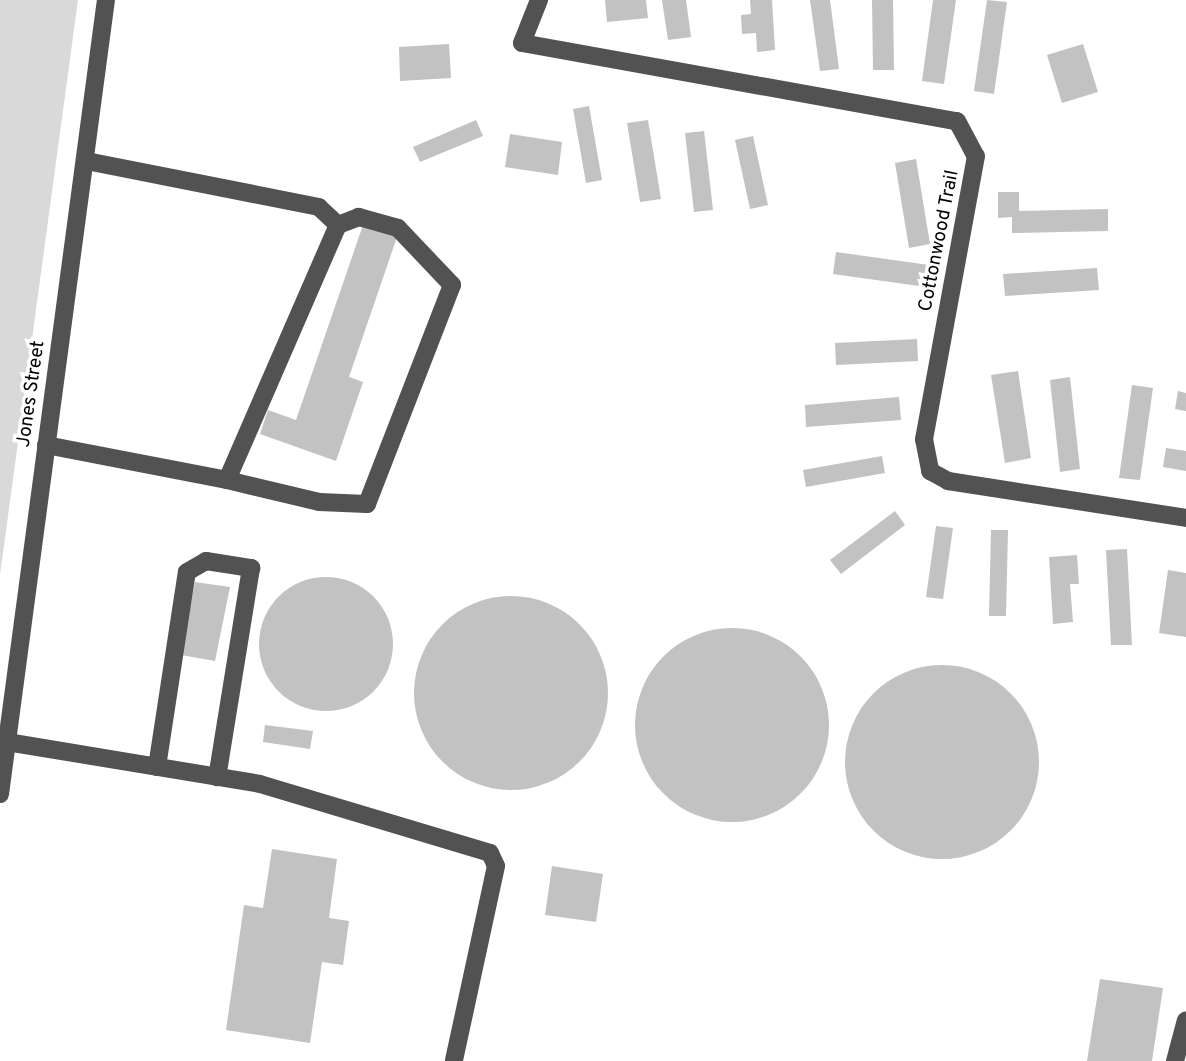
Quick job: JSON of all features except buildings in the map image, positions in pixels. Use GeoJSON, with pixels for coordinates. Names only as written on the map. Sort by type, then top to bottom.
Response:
{"type":"FeatureCollection","features":[{"type":"Feature","properties":{"kind":"street","name":"Jones Street"},"geometry":{"type":"LineString","coordinates":[[0,794],[106,0]]}},
{"type":"Feature","properties":{"kind":"street","name":"Cottonwood Trail"},"geometry":{"type":"LineString","coordinates":[[539,0],[522,43],[957,121],[976,156],[923,439],[930,471],[948,481],[1186,518]]}},
{"type":"Feature","properties":{"kind":"street"},"geometry":{"type":"LineString","coordinates":[[86,161],[319,208],[338,225]]}},
{"type":"Feature","properties":{"kind":"street"},"geometry":{"type":"LineString","coordinates":[[46,445],[227,480],[319,502],[367,504],[452,285],[398,228],[359,217],[338,225],[227,480]]}},
{"type":"Feature","properties":{"kind":"street"},"geometry":{"type":"LineString","coordinates":[[157,767],[187,572],[206,561],[251,568],[218,777]]}},
{"type":"Feature","properties":{"kind":"street"},"geometry":{"type":"LineString","coordinates":[[7,742],[218,777],[490,853],[496,866],[454,1061]]}},
{"type":"Feature","properties":{"kind":"street"},"geometry":{"type":"LineString","coordinates":[[1175,1061],[1186,1020]]}},
{"type":"Feature","properties":{"kind":"shaded area"},"geometry":{"type":"Polygon","coordinates":[[[0,0],[78,0],[0,575],[0,0]]]}}]}
